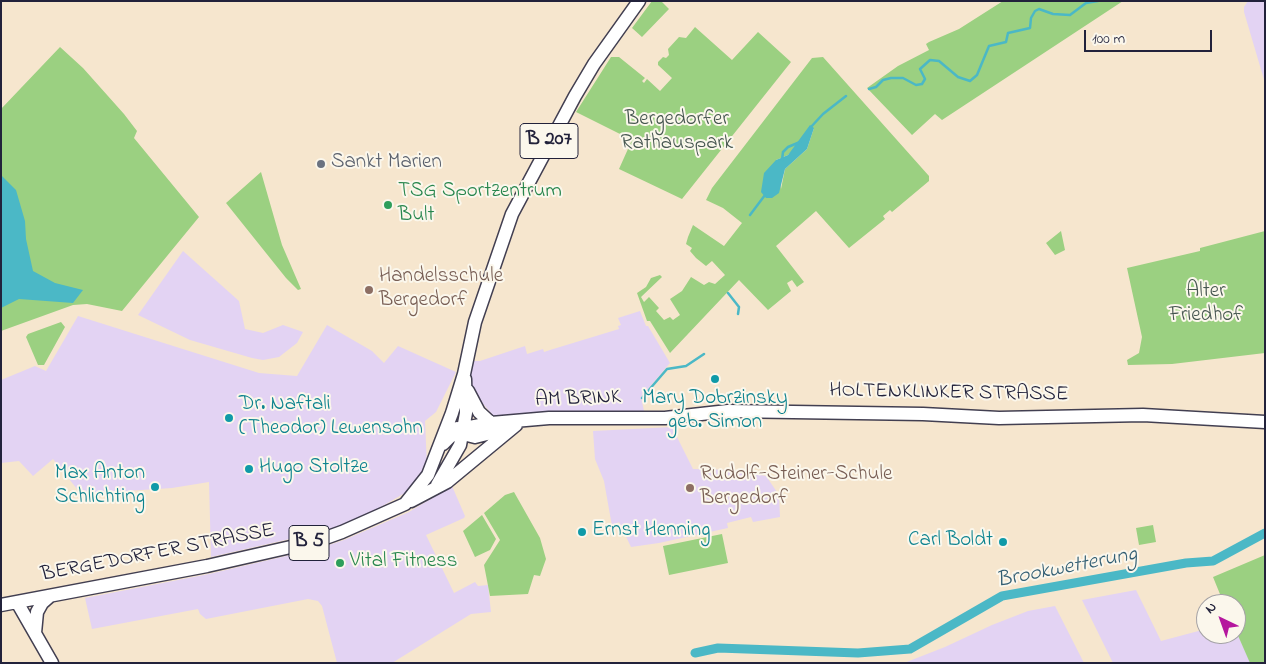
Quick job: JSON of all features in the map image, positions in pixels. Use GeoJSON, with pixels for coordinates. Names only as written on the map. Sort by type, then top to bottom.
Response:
{"type":"FeatureCollection","features":[{"type":"Feature","properties":{"kind":"main road","name":"B 207"},"geometry":{"type":"LineString","coordinates":[[437,455],[464,374],[475,322],[512,214],[575,96],[599,57],[639,1]]}},
{"type":"Feature","properties":{"kind":"main road","name":"B 207"},"geometry":{"type":"LineString","coordinates":[[464,374],[467,389],[479,412],[491,423]]}},
{"type":"Feature","properties":{"kind":"main road"},"geometry":{"type":"LineString","coordinates":[[433,491],[451,464],[462,431],[467,389]]}},
{"type":"Feature","properties":{"kind":"main road","name":"HOLTENKLINKER STRASSE"},"geometry":{"type":"LineString","coordinates":[[633,417],[664,418],[728,411],[999,418],[1143,415],[1265,422]]}},
{"type":"Feature","properties":{"kind":"main road"},"geometry":{"type":"LineString","coordinates":[[450,417],[462,431],[481,437],[520,424]]}},
{"type":"Feature","properties":{"kind":"main road","name":"AM BRINK"},"geometry":{"type":"LineString","coordinates":[[520,424],[549,418],[633,417]]}},
{"type":"Feature","properties":{"kind":"main road"},"geometry":{"type":"LineString","coordinates":[[462,431],[491,423],[520,424]]}},
{"type":"Feature","properties":{"kind":"main road","name":"B 5"},"geometry":{"type":"LineString","coordinates":[[405,504],[433,491],[459,473],[520,424]]}},
{"type":"Feature","properties":{"kind":"main road","name":"B 5"},"geometry":{"type":"LineString","coordinates":[[437,455],[447,439],[462,431]]}},
{"type":"Feature","properties":{"kind":"main road","name":"BERGEDORFER STRASSE"},"geometry":{"type":"LineString","coordinates":[[1,604],[207,566],[317,541],[405,504],[424,482],[437,455]]}},
{"type":"Feature","properties":{"kind":"main road"},"geometry":{"type":"LineString","coordinates":[[35,632],[37,612],[42,603],[50,596]]}},
{"type":"Feature","properties":{"kind":"main road"},"geometry":{"type":"LineString","coordinates":[[17,602],[52,663]]}},
{"type":"Feature","properties":{"kind":"shaded area"},"geometry":{"type":"Polygon","coordinates":[[[1248,1],[1265,1],[1265,83],[1244,12],[1244,7],[1248,1]]]}},
{"type":"Feature","properties":{"kind":"shaded area"},"geometry":{"type":"Polygon","coordinates":[[[183,251],[239,301],[245,329],[263,333],[283,325],[303,332],[297,343],[279,357],[263,360],[190,340],[138,315],[183,251]]]}},
{"type":"Feature","properties":{"kind":"shaded area"},"geometry":{"type":"Polygon","coordinates":[[[640,311],[646,326],[648,326],[670,363],[641,397],[644,411],[496,419],[478,398],[469,380],[469,361],[480,361],[525,346],[527,354],[543,349],[544,352],[619,329],[618,326],[621,325],[618,318],[640,311]]]}},
{"type":"Feature","properties":{"kind":"shaded area"},"geometry":{"type":"Polygon","coordinates":[[[78,316],[259,373],[297,376],[327,325],[372,351],[384,363],[398,346],[456,372],[436,412],[425,421],[427,466],[410,490],[374,511],[329,530],[211,557],[209,482],[172,488],[81,494],[53,459],[33,476],[19,461],[1,463],[1,380],[35,366],[46,371],[78,316]]]}},
{"type":"Feature","properties":{"kind":"shaded area","name":"Rudolf-Steiner-Schule Bergedorf"},"geometry":{"type":"Polygon","coordinates":[[[672,427],[693,469],[733,470],[766,476],[779,495],[780,517],[753,522],[751,517],[727,523],[728,528],[631,547],[619,522],[612,526],[604,481],[595,459],[593,431],[672,427]]]}},
{"type":"Feature","properties":{"kind":"shaded area"},"geometry":{"type":"Polygon","coordinates":[[[452,486],[465,516],[464,518],[426,535],[454,593],[475,582],[478,586],[488,585],[491,612],[471,614],[392,663],[337,663],[322,606],[318,601],[308,599],[206,619],[200,614],[198,609],[92,629],[85,598],[209,574],[320,548],[344,540],[409,512],[452,486]]]}},
{"type":"Feature","properties":{"kind":"shaded area"},"geometry":{"type":"Polygon","coordinates":[[[1136,590],[1161,641],[1196,632],[1196,644],[1242,644],[1251,663],[1113,663],[1082,600],[1136,590]]]}},
{"type":"Feature","properties":{"kind":"shaded area"},"geometry":{"type":"Polygon","coordinates":[[[1055,606],[1084,663],[904,663],[1028,611],[1055,606]]]}},
{"type":"Feature","properties":{"kind":"green space"},"geometry":{"type":"Polygon","coordinates":[[[652,1],[661,1],[669,9],[642,37],[632,28],[652,1]]]}},
{"type":"Feature","properties":{"kind":"green space"},"geometry":{"type":"Polygon","coordinates":[[[1003,1],[1123,1],[942,120],[935,114],[912,135],[867,88],[898,66],[929,50],[926,44],[929,42],[959,29],[1003,1]]]}},
{"type":"Feature","properties":{"kind":"green space","name":"Bergedorfer Rathauspark"},"geometry":{"type":"Polygon","coordinates":[[[695,27],[732,60],[758,32],[791,62],[682,199],[619,169],[632,140],[576,112],[611,57],[619,57],[645,78],[642,81],[644,83],[647,79],[660,91],[672,78],[658,65],[658,62],[663,57],[666,58],[669,55],[668,49],[679,37],[686,38],[695,27]]]}},
{"type":"Feature","properties":{"kind":"green space"},"geometry":{"type":"Polygon","coordinates":[[[60,47],[83,68],[124,114],[137,131],[134,138],[199,217],[122,311],[87,304],[73,305],[1,331],[1,109],[60,47]]]}},
{"type":"Feature","properties":{"kind":"green space"},"geometry":{"type":"Polygon","coordinates":[[[823,57],[929,176],[929,181],[892,212],[890,210],[883,216],[885,219],[849,248],[816,211],[776,246],[804,282],[797,287],[792,280],[787,283],[791,291],[768,310],[739,280],[670,353],[650,321],[647,321],[637,293],[646,287],[651,278],[660,275],[662,277],[641,297],[644,302],[649,297],[659,308],[656,311],[664,320],[670,317],[673,320],[680,315],[670,299],[682,291],[691,277],[704,285],[709,282],[715,284],[725,275],[712,261],[706,266],[696,258],[690,251],[692,248],[686,244],[688,237],[693,225],[724,246],[742,223],[723,208],[706,200],[712,188],[812,58],[823,57]],[[814,128],[788,155],[776,160],[781,189],[785,169],[807,149],[814,128]]]}},
{"type":"Feature","properties":{"kind":"green space"},"geometry":{"type":"Polygon","coordinates":[[[261,172],[282,245],[301,289],[298,290],[286,278],[226,203],[261,172]]]}},
{"type":"Feature","properties":{"kind":"green space"},"geometry":{"type":"Polygon","coordinates":[[[1061,231],[1065,250],[1055,255],[1046,243],[1061,231]]]}},
{"type":"Feature","properties":{"kind":"green space","name":"Alter Friedhof"},"geometry":{"type":"Polygon","coordinates":[[[1265,231],[1265,353],[1172,364],[1128,365],[1127,360],[1139,353],[1142,337],[1127,268],[1200,251],[1200,248],[1265,231]]]}},
{"type":"Feature","properties":{"kind":"green space"},"geometry":{"type":"Polygon","coordinates":[[[61,322],[65,327],[44,365],[38,365],[26,337],[28,334],[61,322]]]}},
{"type":"Feature","properties":{"kind":"green space"},"geometry":{"type":"Polygon","coordinates":[[[514,492],[540,538],[546,559],[540,576],[534,575],[528,594],[490,596],[484,565],[500,540],[484,513],[505,495],[514,492]]]}},
{"type":"Feature","properties":{"kind":"green space"},"geometry":{"type":"Polygon","coordinates":[[[482,515],[496,539],[490,550],[475,557],[463,531],[482,515]]]}},
{"type":"Feature","properties":{"kind":"green space"},"geometry":{"type":"Polygon","coordinates":[[[1153,525],[1156,542],[1139,545],[1136,528],[1153,525]]]}},
{"type":"Feature","properties":{"kind":"green space"},"geometry":{"type":"Polygon","coordinates":[[[722,534],[728,563],[669,575],[663,546],[722,534]]]}},
{"type":"Feature","properties":{"kind":"green space"},"geometry":{"type":"Polygon","coordinates":[[[1265,555],[1265,663],[1250,663],[1242,644],[1246,644],[1246,594],[1220,594],[1213,577],[1265,555]]]}},
{"type":"Feature","properties":{"kind":"water"},"geometry":{"type":"Polygon","coordinates":[[[810,125],[814,128],[807,149],[785,169],[779,193],[772,198],[766,198],[761,192],[764,173],[776,160],[788,155],[810,125]]]}},
{"type":"Feature","properties":{"kind":"water"},"geometry":{"type":"Polygon","coordinates":[[[1,175],[16,190],[25,221],[26,239],[33,271],[55,283],[83,290],[73,303],[19,299],[1,308],[1,175]]]}},
{"type":"Feature","properties":{"kind":"waterway"},"geometry":{"type":"LineString","coordinates":[[869,89],[876,87],[883,80],[891,78],[903,78],[916,85],[922,84],[925,79],[920,69],[930,60],[939,61],[958,77],[970,81],[977,75],[989,46],[1006,42],[1008,33],[1030,28],[1031,18],[1035,11],[1039,9],[1053,14],[1070,15],[1086,3],[1098,1]]}},
{"type":"Feature","properties":{"kind":"waterway"},"geometry":{"type":"LineString","coordinates":[[810,128],[823,114],[846,96]]}},
{"type":"Feature","properties":{"kind":"waterway"},"geometry":{"type":"LineString","coordinates":[[782,160],[783,152],[788,147],[800,142]]}},
{"type":"Feature","properties":{"kind":"waterway"},"geometry":{"type":"LineString","coordinates":[[750,215],[765,195]]}},
{"type":"Feature","properties":{"kind":"waterway"},"geometry":{"type":"LineString","coordinates":[[728,293],[739,307],[738,314]]}},
{"type":"Feature","properties":{"kind":"waterway"},"geometry":{"type":"LineString","coordinates":[[642,398],[667,369],[686,366],[704,354]]}},
{"type":"Feature","properties":{"kind":"waterway","name":"Brookwetterung"},"geometry":{"type":"LineString","coordinates":[[695,653],[718,648],[858,653],[910,649],[1002,596],[1186,563],[1213,561],[1265,533]]}},
{"type":"Feature","properties":{"kind":"place","name":"Sankt Marien"},"geometry":{"type":"Point","coordinates":[321,164]}},
{"type":"Feature","properties":{"kind":"place","name":"TSG Sportzentrum Bult"},"geometry":{"type":"Point","coordinates":[388,205]}},
{"type":"Feature","properties":{"kind":"place","name":"Handelsschule Bergedorf"},"geometry":{"type":"Point","coordinates":[369,290]}},
{"type":"Feature","properties":{"kind":"place","name":"Mary Dobrzinsky geb. Simon"},"geometry":{"type":"Point","coordinates":[715,379]}},
{"type":"Feature","properties":{"kind":"place","name":"Dr. Naftali (Theodor) Lewensohn"},"geometry":{"type":"Point","coordinates":[229,418]}},
{"type":"Feature","properties":{"kind":"place","name":"Hugo Stoltze"},"geometry":{"type":"Point","coordinates":[249,469]}},
{"type":"Feature","properties":{"kind":"place","name":"Max Anton Schlichting"},"geometry":{"type":"Point","coordinates":[155,487]}},
{"type":"Feature","properties":{"kind":"place","name":"Rudolf-Steiner-Schule Bergedorf"},"geometry":{"type":"Point","coordinates":[690,488]}},
{"type":"Feature","properties":{"kind":"place","name":"Ernst Henning"},"geometry":{"type":"Point","coordinates":[582,532]}},
{"type":"Feature","properties":{"kind":"place","name":"Carl Boldt"},"geometry":{"type":"Point","coordinates":[1003,542]}},
{"type":"Feature","properties":{"kind":"place","name":"Vital Fitness"},"geometry":{"type":"Point","coordinates":[340,563]}}]}
